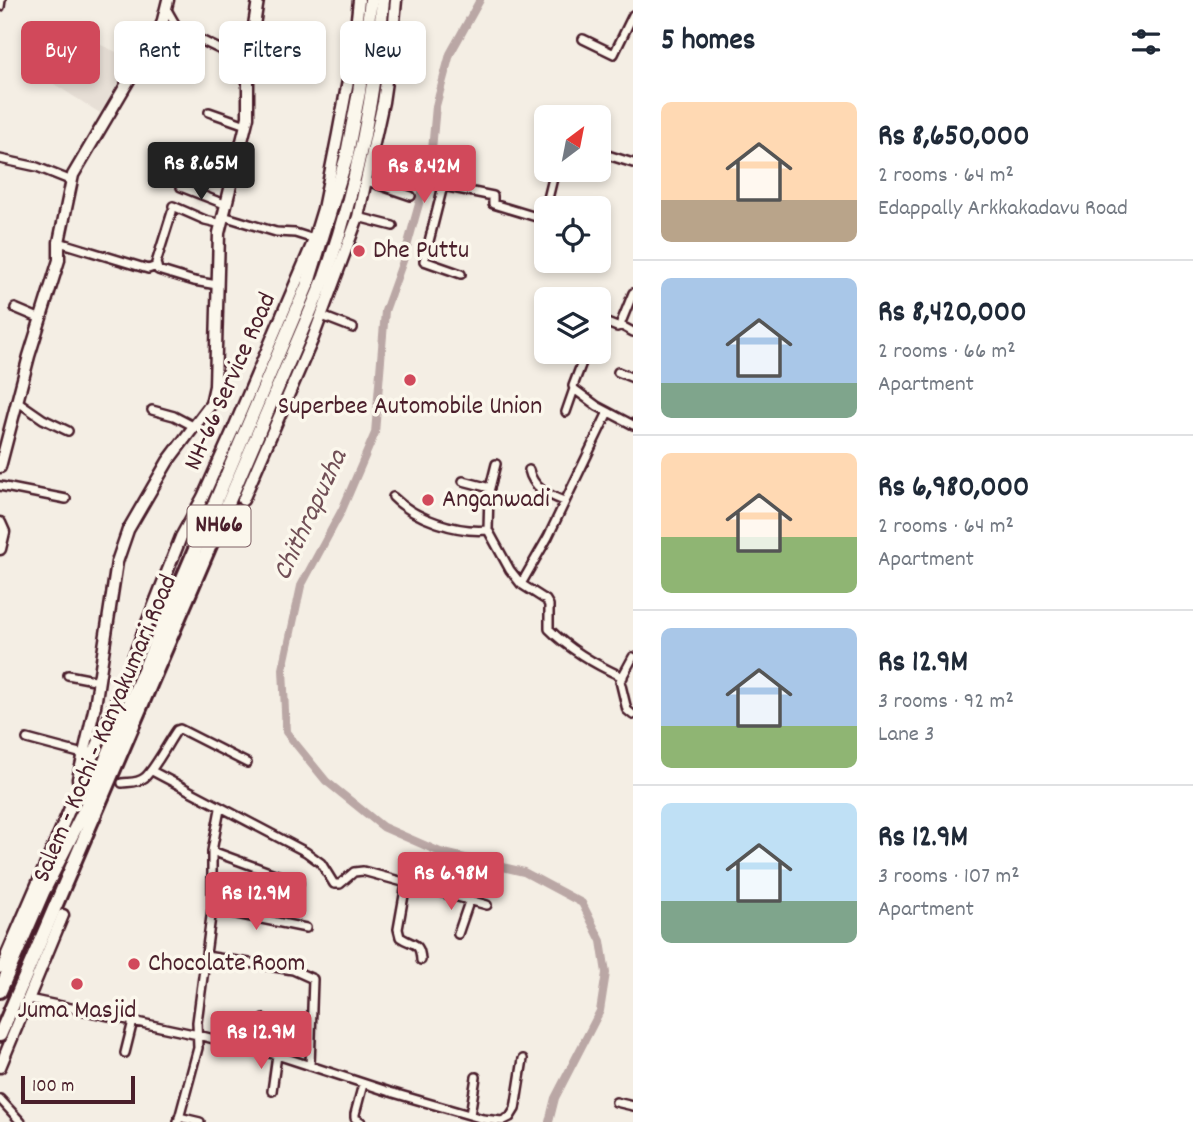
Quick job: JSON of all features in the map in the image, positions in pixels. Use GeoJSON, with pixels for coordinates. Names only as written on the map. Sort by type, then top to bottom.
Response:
{"type":"FeatureCollection","features":[{"type":"Feature","properties":{"kind":"highway","name":"Salem - Kochi - Kanyakumari Road"},"geometry":{"type":"LineString","coordinates":[[0,1035],[58,913],[238,498],[328,223],[346,159],[352,91],[371,0]]}},
{"type":"Feature","properties":{"kind":"highway","name":"Salem - Kochi - Kanyakumari Road"},"geometry":{"type":"LineString","coordinates":[[0,991],[11,956],[84,811],[280,368],[325,277],[353,190],[367,125],[378,61],[383,0]]}},
{"type":"Feature","properties":{"kind":"street"},"geometry":{"type":"LineString","coordinates":[[0,7],[1,0]]}},
{"type":"Feature","properties":{"kind":"street"},"geometry":{"type":"LineString","coordinates":[[255,21],[258,0]]}},
{"type":"Feature","properties":{"kind":"street","name":"NH-66 Service Road"},"geometry":{"type":"LineString","coordinates":[[72,803],[112,711],[181,537],[203,497],[274,340],[314,239],[352,91],[359,0]]}},
{"type":"Feature","properties":{"kind":"street"},"geometry":{"type":"LineString","coordinates":[[238,498],[322,316],[358,217],[383,102],[396,0]]}},
{"type":"Feature","properties":{"kind":"street"},"geometry":{"type":"LineString","coordinates":[[167,4],[178,29],[219,49]]}},
{"type":"Feature","properties":{"kind":"street"},"geometry":{"type":"LineString","coordinates":[[0,467],[59,260],[59,242],[73,176],[162,24],[167,4]]}},
{"type":"Feature","properties":{"kind":"street"},"geometry":{"type":"LineString","coordinates":[[583,39],[614,54],[633,15]]}},
{"type":"Feature","properties":{"kind":"street"},"geometry":{"type":"LineString","coordinates":[[0,969],[11,956],[72,803],[99,681],[117,562],[128,530],[168,461],[211,404],[215,386],[219,233],[248,117],[248,84]]}},
{"type":"Feature","properties":{"kind":"street"},"geometry":{"type":"LineString","coordinates":[[209,112],[246,125]]}},
{"type":"Feature","properties":{"kind":"street"},"geometry":{"type":"LineString","coordinates":[[611,156],[633,163]]}},
{"type":"Feature","properties":{"kind":"street"},"geometry":{"type":"LineString","coordinates":[[0,159],[37,167],[72,181]]}},
{"type":"Feature","properties":{"kind":"street"},"geometry":{"type":"LineString","coordinates":[[367,181],[411,196]]}},
{"type":"Feature","properties":{"kind":"street"},"geometry":{"type":"LineString","coordinates":[[461,274],[424,261],[443,186],[493,196],[493,204],[543,219],[552,182]]}},
{"type":"Feature","properties":{"kind":"street"},"geometry":{"type":"LineString","coordinates":[[181,187],[227,205]]}},
{"type":"Feature","properties":{"kind":"street"},"geometry":{"type":"LineString","coordinates":[[217,285],[158,270],[173,209],[205,220],[223,220],[314,239]]}},
{"type":"Feature","properties":{"kind":"street"},"geometry":{"type":"LineString","coordinates":[[358,217],[393,226]]}},
{"type":"Feature","properties":{"kind":"street"},"geometry":{"type":"LineString","coordinates":[[59,242],[148,269],[157,266]]}},
{"type":"Feature","properties":{"kind":"street"},"geometry":{"type":"LineString","coordinates":[[620,325],[633,293]]}},
{"type":"Feature","properties":{"kind":"street"},"geometry":{"type":"LineString","coordinates":[[15,308],[41,319]]}},
{"type":"Feature","properties":{"kind":"street"},"geometry":{"type":"LineString","coordinates":[[322,316],[353,328]]}},
{"type":"Feature","properties":{"kind":"street"},"geometry":{"type":"LineString","coordinates":[[611,325],[617,327],[620,325],[633,332]]}},
{"type":"Feature","properties":{"kind":"street"},"geometry":{"type":"LineString","coordinates":[[566,412],[581,364]]}},
{"type":"Feature","properties":{"kind":"street"},"geometry":{"type":"LineString","coordinates":[[618,372],[633,378]]}},
{"type":"Feature","properties":{"kind":"street"},"geometry":{"type":"LineString","coordinates":[[574,389],[633,425]]}},
{"type":"Feature","properties":{"kind":"street"},"geometry":{"type":"LineString","coordinates":[[17,401],[43,419],[68,431]]}},
{"type":"Feature","properties":{"kind":"street"},"geometry":{"type":"LineString","coordinates":[[152,410],[174,416],[195,427]]}},
{"type":"Feature","properties":{"kind":"street"},"geometry":{"type":"LineString","coordinates":[[522,584],[548,537],[608,412]]}},
{"type":"Feature","properties":{"kind":"street"},"geometry":{"type":"LineString","coordinates":[[496,464],[490,488],[488,530],[510,570],[522,584],[549,604],[549,629],[557,637],[602,668],[623,677]]}},
{"type":"Feature","properties":{"kind":"street"},"geometry":{"type":"LineString","coordinates":[[529,470],[531,478],[543,492],[564,502]]}},
{"type":"Feature","properties":{"kind":"street"},"geometry":{"type":"LineString","coordinates":[[463,481],[490,488]]}},
{"type":"Feature","properties":{"kind":"street"},"geometry":{"type":"LineString","coordinates":[[0,486],[66,499]]}},
{"type":"Feature","properties":{"kind":"street"},"geometry":{"type":"LineString","coordinates":[[393,497],[403,508],[425,518],[466,529],[488,530]]}},
{"type":"Feature","properties":{"kind":"street"},"geometry":{"type":"LineString","coordinates":[[0,523],[4,532],[0,549]]}},
{"type":"Feature","properties":{"kind":"street"},"geometry":{"type":"LineString","coordinates":[[633,657],[620,681],[627,710],[633,715]]}},
{"type":"Feature","properties":{"kind":"street"},"geometry":{"type":"LineString","coordinates":[[68,675],[99,681]]}},
{"type":"Feature","properties":{"kind":"street"},"geometry":{"type":"LineString","coordinates":[[122,783],[137,782],[152,771],[180,729],[247,763]]}},
{"type":"Feature","properties":{"kind":"street"},"geometry":{"type":"LineString","coordinates":[[27,739],[83,754]]}},
{"type":"Feature","properties":{"kind":"street"},"geometry":{"type":"LineString","coordinates":[[152,771],[313,856],[321,863],[334,884],[341,884],[358,871],[487,905]]}},
{"type":"Feature","properties":{"kind":"street"},"geometry":{"type":"LineString","coordinates":[[200,1122],[178,1120],[198,1048],[197,1021],[212,909],[212,851],[220,809]]}},
{"type":"Feature","properties":{"kind":"street"},"geometry":{"type":"LineString","coordinates":[[212,851],[299,883]]}},
{"type":"Feature","properties":{"kind":"street"},"geometry":{"type":"LineString","coordinates":[[406,884],[398,929],[400,937],[417,945],[421,951],[421,960]]}},
{"type":"Feature","properties":{"kind":"street"},"geometry":{"type":"LineString","coordinates":[[458,934],[470,899]]}},
{"type":"Feature","properties":{"kind":"street"},"geometry":{"type":"LineString","coordinates":[[212,909],[306,928]]}},
{"type":"Feature","properties":{"kind":"street"},"geometry":{"type":"LineString","coordinates":[[0,1067],[29,999],[58,913]]}},
{"type":"Feature","properties":{"kind":"street"},"geometry":{"type":"LineString","coordinates":[[206,956],[293,970],[313,979],[310,1066]]}},
{"type":"Feature","properties":{"kind":"street"},"geometry":{"type":"LineString","coordinates":[[29,999],[198,1035],[277,1055],[363,1084],[470,1115],[502,1121],[510,1117],[515,1109],[523,1059]]}},
{"type":"Feature","properties":{"kind":"street"},"geometry":{"type":"LineString","coordinates":[[262,1052],[264,1019]]}},
{"type":"Feature","properties":{"kind":"street"},"geometry":{"type":"LineString","coordinates":[[125,1054],[133,1021]]}},
{"type":"Feature","properties":{"kind":"street"},"geometry":{"type":"LineString","coordinates":[[272,1091],[277,1055]]}},
{"type":"Feature","properties":{"kind":"street"},"geometry":{"type":"LineString","coordinates":[[470,1115],[476,1077]]}},
{"type":"Feature","properties":{"kind":"street"},"geometry":{"type":"LineString","coordinates":[[361,1122],[355,1118],[355,1114],[363,1084]]}},
{"type":"Feature","properties":{"kind":"street"},"geometry":{"type":"LineString","coordinates":[[0,1099],[21,1122]]}},
{"type":"Feature","properties":{"kind":"street"},"geometry":{"type":"LineString","coordinates":[[616,1101],[633,1106]]}},
{"type":"Feature","properties":{"kind":"shaded area"},"geometry":{"type":"Polygon","coordinates":[[[100,45],[114,51],[114,84],[117,84],[100,113],[54,84],[100,84],[100,45]]]}},
{"type":"Feature","properties":{"kind":"waterway","name":"Chithrapuzha"},"geometry":{"type":"LineString","coordinates":[[480,0],[450,54],[436,106],[431,161],[403,261],[385,311],[375,433],[342,510],[301,586],[283,669],[286,732],[326,781],[383,827],[440,852],[524,872],[582,903],[601,941],[606,973],[600,1011],[555,1098],[549,1122]]}},
{"type":"Feature","properties":{"kind":"place","name":"Dhe Puttu"},"geometry":{"type":"Point","coordinates":[359,251]}},
{"type":"Feature","properties":{"kind":"place","name":"Superbee Automobile Union"},"geometry":{"type":"Point","coordinates":[410,380]}},
{"type":"Feature","properties":{"kind":"place","name":"Anganwadi"},"geometry":{"type":"Point","coordinates":[428,500]}},
{"type":"Feature","properties":{"kind":"place","name":"Chocolate Room"},"geometry":{"type":"Point","coordinates":[134,964]}},
{"type":"Feature","properties":{"kind":"place","name":"Juma Masjid"},"geometry":{"type":"Point","coordinates":[77,984]}}]}
